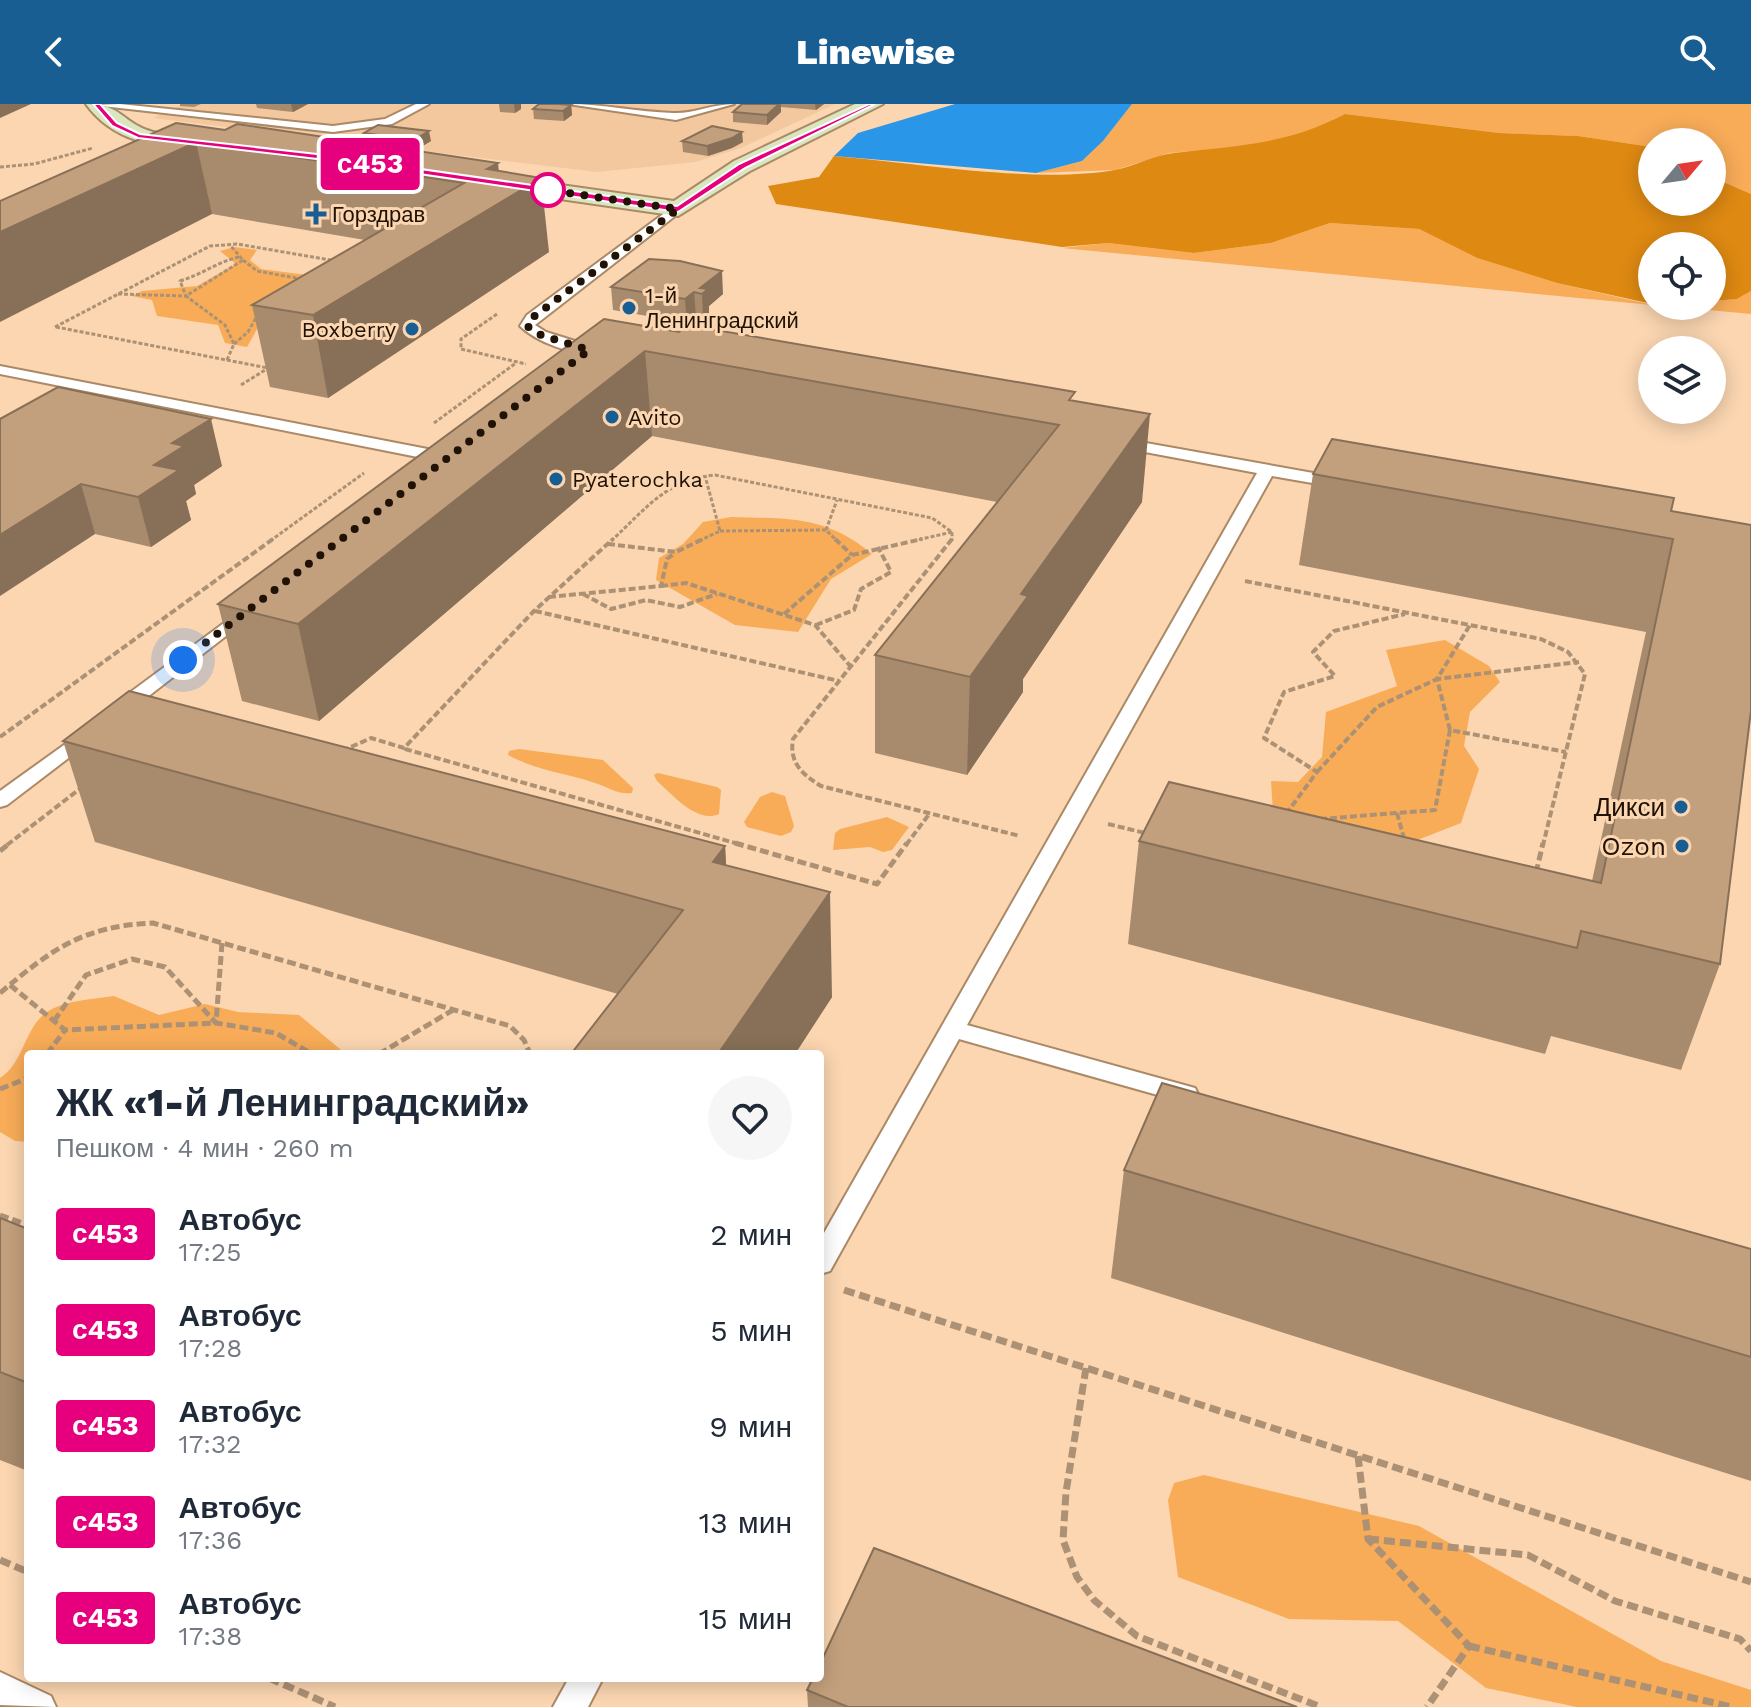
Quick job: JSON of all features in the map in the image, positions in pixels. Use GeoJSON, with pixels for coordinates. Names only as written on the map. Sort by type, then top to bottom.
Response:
{"type":"FeatureCollection","features":[{"type":"Feature","properties":{"kind":"street"},"geometry":{"type":"LineString","coordinates":[[97,104],[115,124],[138,136],[222,147]]}},
{"type":"Feature","properties":{"kind":"street"},"geometry":{"type":"LineString","coordinates":[[460,178],[678,209],[742,166],[872,104]]}},
{"type":"Feature","properties":{"kind":"lane"},"geometry":{"type":"LineString","coordinates":[[97,104],[333,129],[388,122],[424,104]]}},
{"type":"Feature","properties":{"kind":"lane"},"geometry":{"type":"LineString","coordinates":[[573,104],[676,117],[729,104]]}},
{"type":"Feature","properties":{"kind":"lane"},"geometry":{"type":"LineString","coordinates":[[170,158],[197,145]]}},
{"type":"Feature","properties":{"kind":"lane"},"geometry":{"type":"LineString","coordinates":[[562,371],[597,351],[541,335],[527,326],[532,318],[678,209]]}},
{"type":"Feature","properties":{"kind":"lane"},"geometry":{"type":"LineString","coordinates":[[0,370],[445,460]]}},
{"type":"Feature","properties":{"kind":"lane"},"geometry":{"type":"LineString","coordinates":[[1098,440],[1361,487]]}},
{"type":"Feature","properties":{"kind":"lane"},"geometry":{"type":"LineString","coordinates":[[423,477],[469,442]]}},
{"type":"Feature","properties":{"kind":"lane"},"geometry":{"type":"LineString","coordinates":[[824,1257],[1267,470]]}},
{"type":"Feature","properties":{"kind":"lane"},"geometry":{"type":"LineString","coordinates":[[5,791],[261,600]]}},
{"type":"Feature","properties":{"kind":"lane"},"geometry":{"type":"LineString","coordinates":[[952,1029],[1213,1102]]}},
{"type":"Feature","properties":{"kind":"lane"},"geometry":{"type":"LineString","coordinates":[[570,1707],[585,1682]]}},
{"type":"Feature","properties":{"kind":"lane"},"geometry":{"type":"LineString","coordinates":[[0,1688],[39,1707]]}},
{"type":"Feature","properties":{"kind":"path"},"geometry":{"type":"LineString","coordinates":[[0,167],[34,164],[138,136]]}},
{"type":"Feature","properties":{"kind":"path"},"geometry":{"type":"LineString","coordinates":[[228,244],[257,271],[311,281]]}},
{"type":"Feature","properties":{"kind":"path"},"geometry":{"type":"LineString","coordinates":[[268,368],[55,327],[199,250],[228,244],[346,262]]}},
{"type":"Feature","properties":{"kind":"path"},"geometry":{"type":"LineString","coordinates":[[117,294],[186,296],[242,258]]}},
{"type":"Feature","properties":{"kind":"path"},"geometry":{"type":"LineString","coordinates":[[234,344],[225,325],[186,296],[180,281],[207,273],[220,261],[242,258]]}},
{"type":"Feature","properties":{"kind":"path"},"geometry":{"type":"LineString","coordinates":[[227,360],[234,344],[248,332],[257,315],[270,311]]}},
{"type":"Feature","properties":{"kind":"path"},"geometry":{"type":"LineString","coordinates":[[498,314],[458,344],[472,354],[562,371]]}},
{"type":"Feature","properties":{"kind":"path"},"geometry":{"type":"LineString","coordinates":[[248,332],[259,330]]}},
{"type":"Feature","properties":{"kind":"path"},"geometry":{"type":"LineString","coordinates":[[200,410],[282,360]]}},
{"type":"Feature","properties":{"kind":"path"},"geometry":{"type":"LineString","coordinates":[[0,737],[517,362]]}},
{"type":"Feature","properties":{"kind":"path"},"geometry":{"type":"LineString","coordinates":[[705,476],[720,531]]}},
{"type":"Feature","properties":{"kind":"path"},"geometry":{"type":"LineString","coordinates":[[404,748],[534,611],[672,485],[705,476],[932,518],[952,532]]}},
{"type":"Feature","properties":{"kind":"path"},"geometry":{"type":"LineString","coordinates":[[826,530],[837,500]]}},
{"type":"Feature","properties":{"kind":"path"},"geometry":{"type":"LineString","coordinates":[[661,586],[667,559],[720,531],[826,530],[852,555]]}},
{"type":"Feature","properties":{"kind":"path"},"geometry":{"type":"LineString","coordinates":[[784,615],[852,555],[952,532]]}},
{"type":"Feature","properties":{"kind":"path"},"geometry":{"type":"LineString","coordinates":[[952,532],[952,542],[793,739],[790,749],[800,772],[821,786],[1056,845]]}},
{"type":"Feature","properties":{"kind":"path"},"geometry":{"type":"LineString","coordinates":[[607,544],[676,552]]}},
{"type":"Feature","properties":{"kind":"path"},"geometry":{"type":"LineString","coordinates":[[815,625],[854,610],[861,589],[891,572],[878,547]]}},
{"type":"Feature","properties":{"kind":"path"},"geometry":{"type":"LineString","coordinates":[[1209,573],[1541,639],[1567,651],[1580,662],[1585,674],[1536,874]]}},
{"type":"Feature","properties":{"kind":"path"},"geometry":{"type":"LineString","coordinates":[[549,597],[686,583],[815,625],[851,667]]}},
{"type":"Feature","properties":{"kind":"path"},"geometry":{"type":"LineString","coordinates":[[582,594],[611,609],[646,600],[680,607],[718,593]]}},
{"type":"Feature","properties":{"kind":"path"},"geometry":{"type":"LineString","coordinates":[[534,611],[839,681]]}},
{"type":"Feature","properties":{"kind":"path"},"geometry":{"type":"LineString","coordinates":[[1317,772],[1264,738],[1284,692],[1335,676],[1313,652],[1334,631],[1410,613]]}},
{"type":"Feature","properties":{"kind":"path"},"geometry":{"type":"LineString","coordinates":[[1311,821],[1435,810],[1450,730],[1437,679],[1470,625]]}},
{"type":"Feature","properties":{"kind":"path"},"geometry":{"type":"LineString","coordinates":[[1291,818],[1284,812],[1377,707],[1437,679],[1580,662]]}},
{"type":"Feature","properties":{"kind":"path"},"geometry":{"type":"LineString","coordinates":[[1450,730],[1566,752]]}},
{"type":"Feature","properties":{"kind":"path"},"geometry":{"type":"LineString","coordinates":[[340,751],[371,738],[877,884],[930,813]]}},
{"type":"Feature","properties":{"kind":"path"},"geometry":{"type":"LineString","coordinates":[[0,851],[84,785]]}},
{"type":"Feature","properties":{"kind":"path"},"geometry":{"type":"LineString","coordinates":[[1397,813],[1409,856]]}},
{"type":"Feature","properties":{"kind":"path"},"geometry":{"type":"LineString","coordinates":[[1073,815],[1150,834]]}},
{"type":"Feature","properties":{"kind":"path"},"geometry":{"type":"LineString","coordinates":[[0,993],[61,942],[91,930],[124,923],[153,923],[510,1026],[524,1040],[528,1050]]}},
{"type":"Feature","properties":{"kind":"path"},"geometry":{"type":"LineString","coordinates":[[216,1023],[222,943]]}},
{"type":"Feature","properties":{"kind":"path"},"geometry":{"type":"LineString","coordinates":[[54,1021],[86,975],[132,959],[165,967],[216,1023]]}},
{"type":"Feature","properties":{"kind":"path"},"geometry":{"type":"LineString","coordinates":[[10,985],[65,1030],[216,1023],[276,1033],[305,1050]]}},
{"type":"Feature","properties":{"kind":"path"},"geometry":{"type":"LineString","coordinates":[[385,1050],[454,1009]]}},
{"type":"Feature","properties":{"kind":"path"},"geometry":{"type":"LineString","coordinates":[[50,1050],[65,1030]]}},
{"type":"Feature","properties":{"kind":"path"},"geometry":{"type":"LineString","coordinates":[[0,1089],[24,1082]]}},
{"type":"Feature","properties":{"kind":"path"},"geometry":{"type":"LineString","coordinates":[[0,1215],[24,1224]]}},
{"type":"Feature","properties":{"kind":"path"},"geometry":{"type":"LineString","coordinates":[[835,1287],[1751,1582]]}},
{"type":"Feature","properties":{"kind":"path"},"geometry":{"type":"LineString","coordinates":[[1086,1368],[1066,1492],[1063,1540],[1077,1577],[1094,1600],[1137,1636],[1321,1707]]}},
{"type":"Feature","properties":{"kind":"path"},"geometry":{"type":"LineString","coordinates":[[1358,1456],[1368,1539],[1469,1646],[1707,1704],[1732,1707]]}},
{"type":"Feature","properties":{"kind":"path"},"geometry":{"type":"LineString","coordinates":[[1368,1539],[1528,1555],[1615,1601],[1740,1639],[1751,1651]]}},
{"type":"Feature","properties":{"kind":"path"},"geometry":{"type":"LineString","coordinates":[[0,1560],[24,1570]]}},
{"type":"Feature","properties":{"kind":"path"},"geometry":{"type":"LineString","coordinates":[[1427,1707],[1469,1646]]}},
{"type":"Feature","properties":{"kind":"path"},"geometry":{"type":"LineString","coordinates":[[278,1682],[335,1707]]}},
{"type":"Feature","properties":{"kind":"shaded area"},"geometry":{"type":"Polygon","coordinates":[[[183,104],[835,104],[741,148],[695,162],[597,172],[153,118],[183,104]]]}},
{"type":"Feature","properties":{"kind":"shaded area"},"geometry":{"type":"Polygon","coordinates":[[[1132,104],[1751,104],[1751,194],[1726,183],[1726,128],[1638,128],[1638,145],[1578,136],[1499,133],[1345,114],[1309,133],[1247,146],[1169,153],[1115,170],[1036,173],[1082,161],[1103,141],[1132,104]]]}},
{"type":"Feature","properties":{"kind":"shaded area"},"geometry":{"type":"Polygon","coordinates":[[[1345,114],[1499,133],[1578,136],[1638,145],[1638,216],[1726,216],[1726,183],[1751,194],[1751,291],[1737,299],[1726,300],[1726,232],[1638,232],[1638,301],[1557,283],[1477,258],[1419,229],[1330,223],[1271,243],[1194,253],[1108,243],[1062,247],[776,204],[768,186],[819,177],[834,156],[1013,174],[1084,174],[1115,170],[1167,154],[1282,138],[1345,114]]]}},
{"type":"Feature","properties":{"kind":"shaded area"},"geometry":{"type":"Polygon","coordinates":[[[1330,223],[1419,229],[1477,258],[1638,304],[1062,248],[1108,243],[1194,253],[1271,243],[1330,223]]]}},
{"type":"Feature","properties":{"kind":"shaded area"},"geometry":{"type":"Polygon","coordinates":[[[234,247],[257,250],[250,260],[261,269],[338,279],[266,313],[247,347],[225,343],[218,325],[157,316],[152,300],[132,296],[142,291],[197,286],[236,264],[220,251],[234,247]]]}},
{"type":"Feature","properties":{"kind":"shaded area"},"geometry":{"type":"Polygon","coordinates":[[[1751,291],[1751,314],[1726,312],[1726,300],[1737,299],[1751,291]]]}},
{"type":"Feature","properties":{"kind":"shaded area"},"geometry":{"type":"Polygon","coordinates":[[[731,517],[789,519],[822,526],[855,541],[872,554],[831,579],[798,632],[735,625],[656,580],[659,558],[683,544],[703,522],[731,517]]]}},
{"type":"Feature","properties":{"kind":"shaded area"},"geometry":{"type":"Polygon","coordinates":[[[1445,640],[1489,666],[1500,682],[1470,712],[1464,746],[1479,769],[1461,823],[1415,841],[1273,812],[1271,781],[1298,782],[1322,757],[1326,712],[1397,686],[1386,650],[1445,640]]]}},
{"type":"Feature","properties":{"kind":"shaded area"},"geometry":{"type":"Polygon","coordinates":[[[519,749],[603,760],[633,788],[632,793],[618,792],[508,755],[509,751],[519,749]]]}},
{"type":"Feature","properties":{"kind":"shaded area"},"geometry":{"type":"Polygon","coordinates":[[[658,773],[717,787],[721,790],[719,814],[702,815],[685,806],[657,781],[654,775],[658,773]]]}},
{"type":"Feature","properties":{"kind":"shaded area"},"geometry":{"type":"Polygon","coordinates":[[[772,792],[785,796],[794,826],[791,832],[781,836],[747,827],[744,822],[760,797],[772,792]]]}},
{"type":"Feature","properties":{"kind":"shaded area"},"geometry":{"type":"Polygon","coordinates":[[[887,817],[909,827],[892,850],[883,852],[870,847],[833,850],[835,833],[840,829],[887,817]]]}},
{"type":"Feature","properties":{"kind":"shaded area"},"geometry":{"type":"Polygon","coordinates":[[[114,996],[159,1015],[205,1004],[238,1012],[299,1015],[341,1050],[24,1050],[24,1142],[15,1141],[0,1132],[0,1078],[15,1063],[43,1015],[74,1002],[114,996]]]}},
{"type":"Feature","properties":{"kind":"shaded area"},"geometry":{"type":"Polygon","coordinates":[[[1204,1475],[1419,1526],[1661,1661],[1751,1690],[1751,1707],[1577,1707],[1486,1688],[1398,1621],[1289,1619],[1178,1577],[1168,1500],[1174,1483],[1204,1475]]]}},
{"type":"Feature","properties":{"kind":"water"},"geometry":{"type":"Polygon","coordinates":[[[955,104],[1132,104],[1103,141],[1082,161],[1036,173],[834,156],[858,133],[955,104]]]}},
{"type":"Feature","properties":{"kind":"building"},"geometry":{"type":"Polygon","coordinates":[[[539,104],[571,105],[563,111],[533,109],[539,104]]]}},
{"type":"Feature","properties":{"kind":"building"},"geometry":{"type":"Polygon","coordinates":[[[742,104],[779,104],[767,115],[733,112],[742,104]]]}},
{"type":"Feature","properties":{"kind":"building"},"geometry":{"type":"Polygon","coordinates":[[[176,123],[225,130],[237,124],[498,163],[487,169],[541,178],[313,315],[252,305],[464,183],[196,142],[0,232],[0,201],[176,123]]]}},
{"type":"Feature","properties":{"kind":"building"},"geometry":{"type":"Polygon","coordinates":[[[378,125],[429,131],[414,140],[364,133],[378,125]]]}},
{"type":"Feature","properties":{"kind":"building"},"geometry":{"type":"Polygon","coordinates":[[[712,126],[742,132],[707,146],[682,141],[712,126]]]}},
{"type":"Feature","properties":{"kind":"building"},"geometry":{"type":"Polygon","coordinates":[[[649,259],[680,261],[722,271],[700,288],[708,289],[702,294],[694,292],[685,299],[611,287],[649,259]]]}},
{"type":"Feature","properties":{"kind":"building"},"geometry":{"type":"Polygon","coordinates":[[[604,319],[679,332],[687,325],[1075,392],[1069,400],[1150,414],[1021,594],[1028,596],[970,677],[875,655],[1059,425],[645,351],[298,624],[218,604],[604,319]]]}},
{"type":"Feature","properties":{"kind":"building"},"geometry":{"type":"Polygon","coordinates":[[[58,387],[211,419],[172,443],[184,446],[154,465],[179,470],[138,497],[81,484],[0,535],[0,419],[58,387]]]}},
{"type":"Feature","properties":{"kind":"building"},"geometry":{"type":"Polygon","coordinates":[[[1332,439],[1674,498],[1671,511],[1751,525],[1751,710],[1720,964],[1581,931],[1577,948],[1139,841],[1169,782],[1601,883],[1673,539],[1313,474],[1332,439]]]}},
{"type":"Feature","properties":{"kind":"building"},"geometry":{"type":"Polygon","coordinates":[[[129,691],[725,846],[713,862],[830,892],[721,1050],[574,1050],[683,910],[63,741],[129,691]]]}},
{"type":"Feature","properties":{"kind":"building"},"geometry":{"type":"Polygon","coordinates":[[[1162,1083],[1751,1249],[1751,1357],[1124,1170],[1162,1083]]]}},
{"type":"Feature","properties":{"kind":"building"},"geometry":{"type":"Polygon","coordinates":[[[0,1218],[24,1227],[24,1381],[0,1372],[0,1218]]]}},
{"type":"Feature","properties":{"kind":"building"},"geometry":{"type":"Polygon","coordinates":[[[874,1548],[1297,1707],[848,1707],[807,1690],[811,1682],[824,1682],[824,1655],[874,1548]]]}},
{"type":"Feature","properties":{"kind":"bus line","name":"с453"},"geometry":{"type":"LineString","coordinates":[[97,104],[115,124],[138,136],[317,156],[678,209],[742,166],[872,104]]}},
{"type":"Feature","properties":{"kind":"place","name":"Горздрав"},"geometry":{"type":"Point","coordinates":[316,214]}},
{"type":"Feature","properties":{"kind":"place","name":"1-й Ленинградский"},"geometry":{"type":"Point","coordinates":[629,308]}},
{"type":"Feature","properties":{"kind":"place","name":"Boxberry"},"geometry":{"type":"Point","coordinates":[412,329]}},
{"type":"Feature","properties":{"kind":"place","name":"Avito"},"geometry":{"type":"Point","coordinates":[612,417]}},
{"type":"Feature","properties":{"kind":"place","name":"Pyaterochka"},"geometry":{"type":"Point","coordinates":[556,479]}},
{"type":"Feature","properties":{"kind":"place","name":"Дикси"},"geometry":{"type":"Point","coordinates":[1681,807]}},
{"type":"Feature","properties":{"kind":"place","name":"Ozon"},"geometry":{"type":"Point","coordinates":[1682,846]}},
{"type":"Feature","properties":{"kind":"route"},"geometry":{"type":"LineString","coordinates":[[183,660],[589,350],[541,335],[527,326],[532,318],[678,209],[548,190]]}}]}
